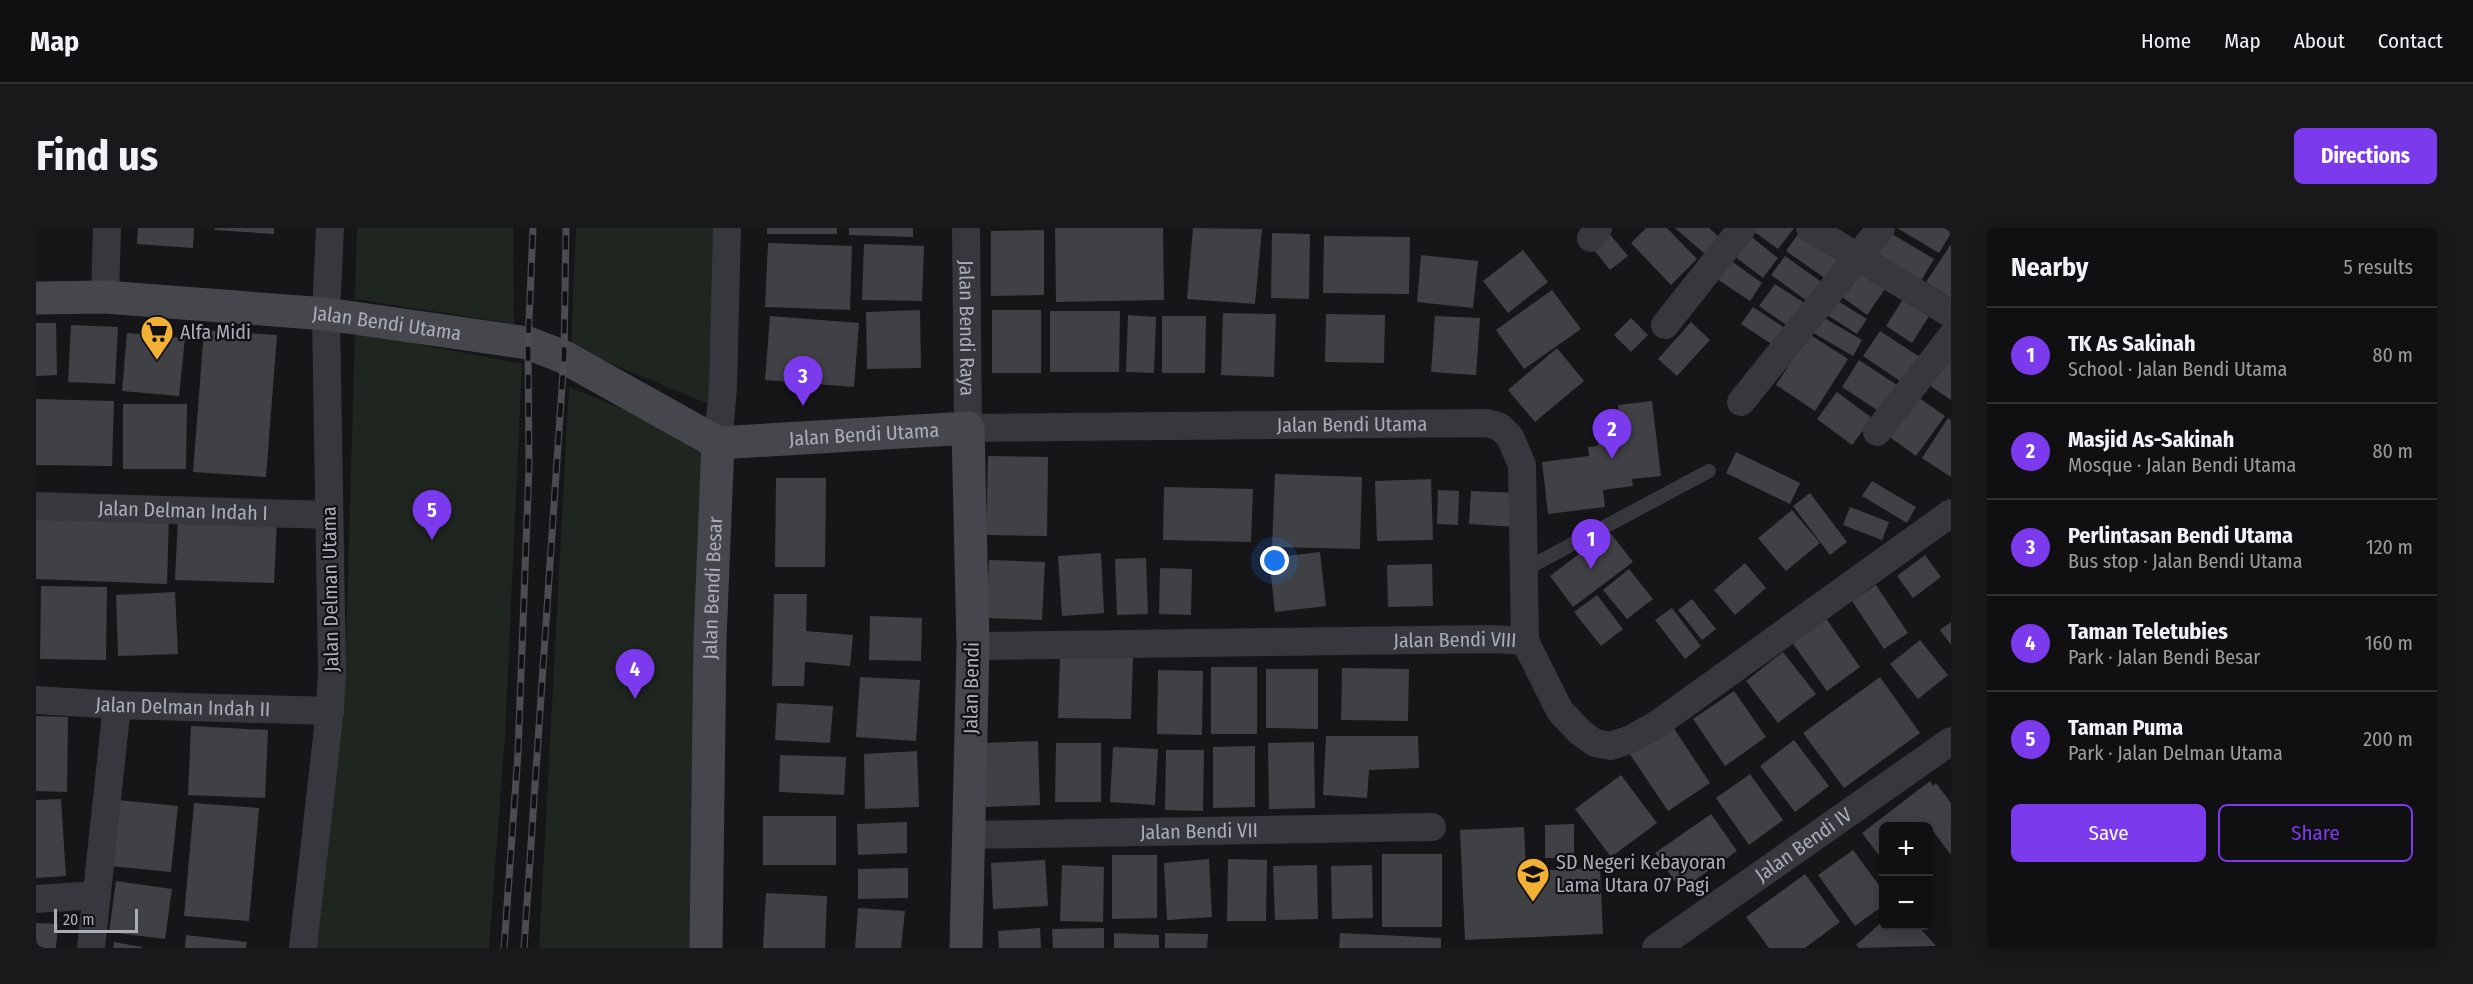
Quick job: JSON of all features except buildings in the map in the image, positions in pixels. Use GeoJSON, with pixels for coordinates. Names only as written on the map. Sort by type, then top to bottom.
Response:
{"type":"FeatureCollection","features":[{"type":"Feature","properties":{"kind":"street"},"geometry":{"type":"LineString","coordinates":[[105,297],[107,228]]}},
{"type":"Feature","properties":{"kind":"street","name":"Jalan Delman Utama"},"geometry":{"type":"LineString","coordinates":[[303,948],[330,711],[332,671],[326,314],[330,228]]}},
{"type":"Feature","properties":{"kind":"street","name":"Jalan Bendi Besar"},"geometry":{"type":"LineString","coordinates":[[706,948],[710,639],[718,443],[723,387],[727,228]]}},
{"type":"Feature","properties":{"kind":"street","name":"Jalan Bendi Raya"},"geometry":{"type":"LineString","coordinates":[[966,228],[968,428]]}},
{"type":"Feature","properties":{"kind":"street"},"geometry":{"type":"LineString","coordinates":[[1665,325],[1742,228]]}},
{"type":"Feature","properties":{"kind":"street"},"geometry":{"type":"LineString","coordinates":[[1810,228],[1951,314]]}},
{"type":"Feature","properties":{"kind":"street"},"geometry":{"type":"LineString","coordinates":[[1741,402],[1881,228]]}},
{"type":"Feature","properties":{"kind":"street","name":"Jalan Bendi Utama"},"geometry":{"type":"LineString","coordinates":[[36,298],[105,297],[326,314],[528,343],[564,357],[718,443],[968,428],[1487,423],[1500,427],[1510,437],[1522,465],[1525,641]]}},
{"type":"Feature","properties":{"kind":"street"},"geometry":{"type":"LineString","coordinates":[[1877,432],[1951,337]]}},
{"type":"Feature","properties":{"kind":"street","name":"Jalan Bendi"},"geometry":{"type":"LineString","coordinates":[[966,948],[973,646],[968,428]]}},
{"type":"Feature","properties":{"kind":"street","name":"Jalan Delman Indah I"},"geometry":{"type":"LineString","coordinates":[[36,506],[329,515]]}},
{"type":"Feature","properties":{"kind":"street","name":"Jalan Bendi VIII"},"geometry":{"type":"LineString","coordinates":[[973,646],[1493,639],[1525,641],[1560,711],[1580,732],[1595,743],[1611,746],[1631,739],[1656,725],[1951,513]]}},
{"type":"Feature","properties":{"kind":"street","name":"Jalan Delman Indah II"},"geometry":{"type":"LineString","coordinates":[[36,700],[117,705],[330,711]]}},
{"type":"Feature","properties":{"kind":"street"},"geometry":{"type":"LineString","coordinates":[[91,948],[117,705]]}},
{"type":"Feature","properties":{"kind":"street","name":"Jalan Bendi IV"},"geometry":{"type":"LineString","coordinates":[[1656,948],[1951,741]]}},
{"type":"Feature","properties":{"kind":"street","name":"Jalan Bendi VII"},"geometry":{"type":"LineString","coordinates":[[968,835],[1432,827]]}},
{"type":"Feature","properties":{"kind":"street"},"geometry":{"type":"LineString","coordinates":[[36,899],[98,895]]}},
{"type":"Feature","properties":{"kind":"lane"},"geometry":{"type":"LineString","coordinates":[[1524,570],[1709,471]]}},
{"type":"Feature","properties":{"kind":"shaded area"},"geometry":{"type":"Polygon","coordinates":[[[357,228],[513,228],[514,324],[355,299],[357,228]]]}},
{"type":"Feature","properties":{"kind":"shaded area"},"geometry":{"type":"Polygon","coordinates":[[[576,228],[722,228],[725,411],[571,347],[576,228]]]}},
{"type":"Feature","properties":{"kind":"shaded area"},"geometry":{"type":"Polygon","coordinates":[[[355,332],[522,364],[505,736],[489,948],[317,948],[344,716],[355,332]]]}},
{"type":"Feature","properties":{"kind":"shaded area"},"geometry":{"type":"Polygon","coordinates":[[[569,387],[722,450],[714,948],[539,948],[569,387]]]}},
{"type":"Feature","properties":{"kind":"railway"},"geometry":{"type":"LineString","coordinates":[[504,948],[518,753],[529,467],[528,343],[533,228]]}},
{"type":"Feature","properties":{"kind":"railway"},"geometry":{"type":"LineString","coordinates":[[524,948],[564,357],[566,228]]}},
{"type":"Feature","properties":{"kind":"place","name":"Alfa Midi"},"geometry":{"type":"Point","coordinates":[157,361]}},
{"type":"Feature","properties":{"kind":"place","name":"Perlintasan Bendi Utama"},"geometry":{"type":"Point","coordinates":[803,406]}},
{"type":"Feature","properties":{"kind":"place","name":"Masjid As-Sakinah"},"geometry":{"type":"Point","coordinates":[1612,459]}},
{"type":"Feature","properties":{"kind":"place","name":"Taman Puma"},"geometry":{"type":"Point","coordinates":[432,540]}},
{"type":"Feature","properties":{"kind":"place","name":"TK As Sakinah"},"geometry":{"type":"Point","coordinates":[1591,569]}},
{"type":"Feature","properties":{"kind":"place","name":"Taman Teletubies"},"geometry":{"type":"Point","coordinates":[635,699]}},
{"type":"Feature","properties":{"kind":"place","name":"SD Negeri Kebayoran Lama Utara 07 Pagi"},"geometry":{"type":"Point","coordinates":[1533,903]}}]}
